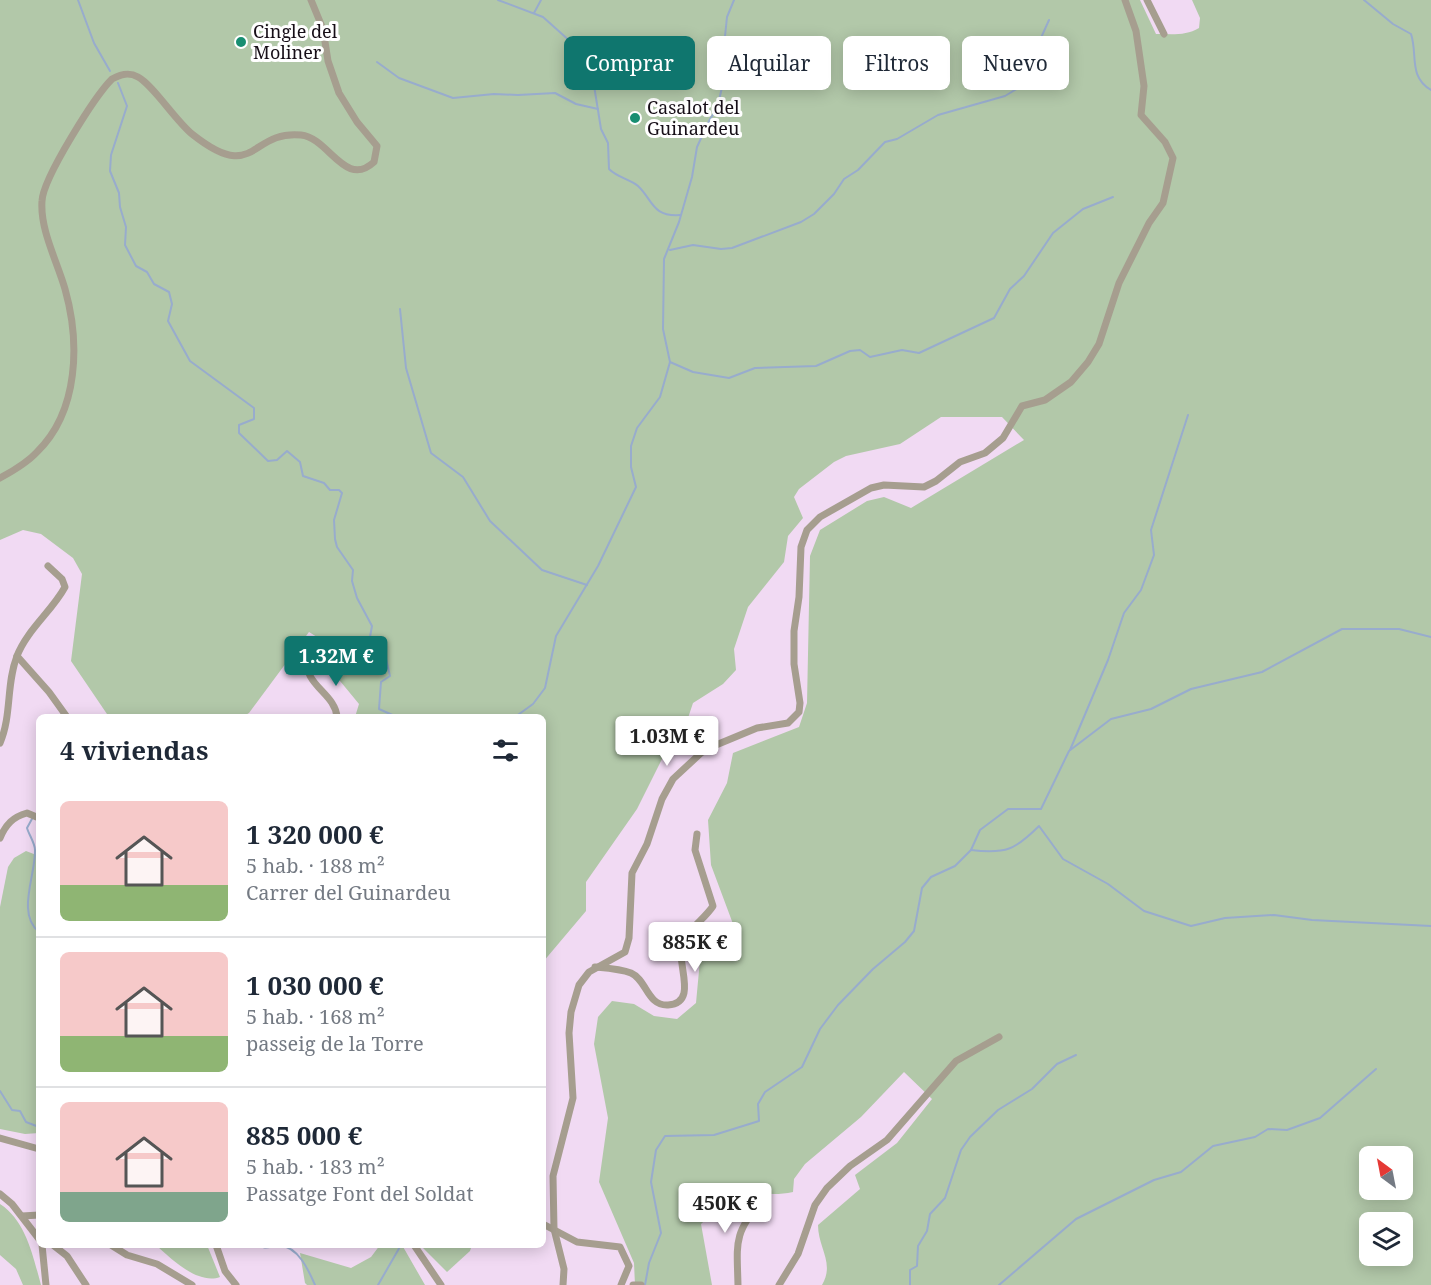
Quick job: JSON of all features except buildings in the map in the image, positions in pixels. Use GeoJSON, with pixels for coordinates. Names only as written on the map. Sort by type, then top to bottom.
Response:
{"type":"FeatureCollection","features":[{"type":"Feature","properties":{"kind":"street"},"geometry":{"type":"LineString","coordinates":[[0,478],[30,459],[45,444],[60,420],[69,394],[74,362],[67,299],[44,222],[42,198],[65,150],[112,79],[125,74],[141,79],[180,124],[218,153],[242,155],[285,136],[302,135],[318,141],[348,169],[361,170],[374,162],[377,146],[357,122],[339,93],[328,61],[323,29],[310,0]]}},
{"type":"Feature","properties":{"kind":"street"},"geometry":{"type":"LineString","coordinates":[[563,1285],[564,1269],[554,1229],[553,1176],[573,1098],[569,1022],[579,985],[595,967],[619,957],[627,949],[632,873],[647,844],[666,790],[674,779],[700,753],[757,728],[788,723],[799,712],[794,664],[794,631],[800,597],[801,547],[807,530],[820,517],[871,488],[884,485],[924,487],[936,481],[960,462],[993,448],[1003,438],[1017,410],[1028,404],[1045,400],[1071,382],[1096,351],[1119,283],[1149,224],[1163,203],[1173,163],[1165,142],[1141,115],[1144,86],[1139,66],[1136,32],[1125,0]]}},
{"type":"Feature","properties":{"kind":"street"},"geometry":{"type":"LineString","coordinates":[[1147,0],[1164,34]]}},
{"type":"Feature","properties":{"kind":"street"},"geometry":{"type":"LineString","coordinates":[[0,743],[8,720],[11,678],[17,656],[64,587],[62,579],[48,566]]}},
{"type":"Feature","properties":{"kind":"street"},"geometry":{"type":"LineString","coordinates":[[17,656],[65,714]]}},
{"type":"Feature","properties":{"kind":"street"},"geometry":{"type":"LineString","coordinates":[[308,656],[309,675],[314,684],[333,703],[336,714]]}},
{"type":"Feature","properties":{"kind":"street"},"geometry":{"type":"LineString","coordinates":[[0,838],[5,826],[17,817],[27,813],[36,817]]}},
{"type":"Feature","properties":{"kind":"street"},"geometry":{"type":"LineString","coordinates":[[595,967],[631,972],[660,1004],[670,1004],[682,998],[685,987],[680,961],[682,945],[690,930],[712,906],[695,850],[697,834]]}},
{"type":"Feature","properties":{"kind":"street"},"geometry":{"type":"LineString","coordinates":[[779,1285],[798,1254],[815,1205],[827,1188],[850,1166],[887,1140],[956,1060],[999,1037]]}},
{"type":"Feature","properties":{"kind":"street"},"geometry":{"type":"LineString","coordinates":[[0,1138],[36,1148]]}},
{"type":"Feature","properties":{"kind":"street"},"geometry":{"type":"LineString","coordinates":[[0,1194],[22,1216],[36,1235]]}},
{"type":"Feature","properties":{"kind":"street"},"geometry":{"type":"LineString","coordinates":[[738,1285],[737,1237],[743,1223],[762,1200]]}},
{"type":"Feature","properties":{"kind":"street"},"geometry":{"type":"LineString","coordinates":[[22,1216],[36,1215]]}},
{"type":"Feature","properties":{"kind":"street"},"geometry":{"type":"LineString","coordinates":[[546,1225],[577,1242],[620,1246],[629,1266],[621,1285]]}},
{"type":"Feature","properties":{"kind":"street"},"geometry":{"type":"LineString","coordinates":[[42,1248],[46,1285]]}},
{"type":"Feature","properties":{"kind":"street"},"geometry":{"type":"LineString","coordinates":[[57,1248],[67,1256],[86,1285]]}},
{"type":"Feature","properties":{"kind":"street"},"geometry":{"type":"LineString","coordinates":[[116,1248],[127,1255],[157,1264],[192,1285]]}},
{"type":"Feature","properties":{"kind":"street"},"geometry":{"type":"LineString","coordinates":[[217,1248],[225,1271],[236,1285]]}},
{"type":"Feature","properties":{"kind":"street"},"geometry":{"type":"LineString","coordinates":[[416,1248],[441,1285]]}},
{"type":"Feature","properties":{"kind":"street"},"geometry":{"type":"LineString","coordinates":[[633,1285],[641,1285]]}},
{"type":"Feature","properties":{"kind":"green space"},"geometry":{"type":"Polygon","coordinates":[[[0,0],[1140,0],[1156,34],[1173,34],[1199,28],[1200,18],[1192,0],[1431,0],[1431,1285],[822,1285],[827,1270],[818,1225],[860,1189],[855,1175],[897,1143],[932,1099],[904,1072],[861,1117],[805,1164],[794,1179],[793,1192],[766,1194],[740,1187],[701,1224],[712,1285],[635,1285],[634,1263],[599,1182],[608,1118],[594,1044],[598,1017],[612,1001],[634,1004],[654,1016],[677,1019],[696,1003],[700,960],[711,937],[726,948],[739,940],[711,865],[708,820],[727,783],[733,753],[799,727],[807,703],[810,556],[820,530],[867,501],[884,497],[911,508],[1024,440],[1002,417],[941,417],[900,444],[846,456],[834,462],[799,489],[794,497],[803,518],[788,536],[784,562],[748,607],[734,649],[736,670],[723,684],[693,703],[687,721],[672,739],[637,809],[586,882],[586,911],[546,958],[546,714],[356,714],[359,704],[331,670],[328,644],[309,632],[247,714],[107,714],[71,661],[82,574],[73,558],[41,534],[23,530],[0,540],[0,0]]]}},
{"type":"Feature","properties":{"kind":"green space"},"geometry":{"type":"Polygon","coordinates":[[[26,851],[36,855],[36,1133],[25,1134],[0,1129],[0,907],[8,867],[14,858],[26,851]]]}},
{"type":"Feature","properties":{"kind":"green space"},"geometry":{"type":"Polygon","coordinates":[[[0,1204],[9,1211],[22,1229],[41,1285],[23,1285],[16,1269],[0,1255],[0,1204]]]}},
{"type":"Feature","properties":{"kind":"green space"},"geometry":{"type":"Polygon","coordinates":[[[160,1248],[208,1248],[220,1277],[203,1277],[177,1263],[160,1248]]]}},
{"type":"Feature","properties":{"kind":"green space"},"geometry":{"type":"Polygon","coordinates":[[[378,1248],[404,1248],[425,1285],[307,1285],[300,1253],[351,1268],[371,1257],[378,1248]]]}},
{"type":"Feature","properties":{"kind":"green space"},"geometry":{"type":"Polygon","coordinates":[[[423,1248],[471,1248],[470,1251],[447,1272],[423,1248]]]}},
{"type":"Feature","properties":{"kind":"waterway"},"geometry":{"type":"LineString","coordinates":[[78,0],[94,43],[110,71]]}},
{"type":"Feature","properties":{"kind":"waterway"},"geometry":{"type":"LineString","coordinates":[[498,0],[543,17],[581,51],[592,73],[601,129],[608,143],[609,169],[638,186],[658,210],[671,215],[680,215]]}},
{"type":"Feature","properties":{"kind":"waterway"},"geometry":{"type":"LineString","coordinates":[[534,13],[541,0]]}},
{"type":"Feature","properties":{"kind":"waterway"},"geometry":{"type":"LineString","coordinates":[[519,714],[533,704],[545,688],[556,636],[598,566],[636,487],[631,467],[631,446],[637,428],[660,397],[670,362],[663,329],[664,259],[679,222],[692,177],[697,147],[717,109],[729,57],[724,46],[727,17],[734,0]]}},
{"type":"Feature","properties":{"kind":"waterway"},"geometry":{"type":"LineString","coordinates":[[1364,0],[1393,24],[1411,34],[1416,72],[1431,90]]}},
{"type":"Feature","properties":{"kind":"waterway"},"geometry":{"type":"LineString","coordinates":[[670,250],[693,245],[721,249],[732,248],[801,222],[814,214],[834,194],[844,179],[858,170],[885,142],[897,139],[938,115],[1005,96],[1018,88],[1036,69],[1036,49],[1049,20]]}},
{"type":"Feature","properties":{"kind":"waterway"},"geometry":{"type":"LineString","coordinates":[[377,62],[399,78],[453,98],[494,94],[555,93],[576,104],[598,109]]}},
{"type":"Feature","properties":{"kind":"waterway"},"geometry":{"type":"LineString","coordinates":[[118,83],[127,106],[111,155],[110,171],[119,193],[120,207],[126,227],[125,245],[136,266],[147,272],[154,284],[169,292],[172,304],[168,321],[190,361],[254,408],[254,419],[239,425],[239,433],[268,461],[277,460],[287,451],[300,462],[303,476],[324,483],[330,490],[339,490],[342,493],[334,520],[335,539],[337,547],[353,570],[352,581],[357,598],[372,626],[370,637],[384,650],[390,676],[381,682],[379,709],[390,714]]}},
{"type":"Feature","properties":{"kind":"waterway"},"geometry":{"type":"LineString","coordinates":[[670,362],[693,372],[729,378],[755,368],[816,366],[850,351],[860,350],[870,357],[902,350],[919,353],[994,318],[1010,289],[1024,276],[1053,233],[1083,209],[1113,197]]}},
{"type":"Feature","properties":{"kind":"waterway"},"geometry":{"type":"LineString","coordinates":[[400,309],[406,368],[431,453],[463,477],[490,521],[542,570],[587,585]]}},
{"type":"Feature","properties":{"kind":"waterway"},"geometry":{"type":"LineString","coordinates":[[1070,750],[1108,660],[1124,613],[1141,590],[1154,555],[1151,530],[1188,415]]}},
{"type":"Feature","properties":{"kind":"waterway"},"geometry":{"type":"LineString","coordinates":[[645,1285],[649,1263],[661,1233],[651,1182],[656,1150],[665,1136],[714,1135],[759,1121],[758,1104],[765,1092],[802,1067],[820,1029],[838,1005],[914,931],[922,888],[931,877],[955,866],[971,850],[980,830],[1008,809],[1041,809],[1069,751],[1111,719],[1151,709],[1191,689],[1262,672],[1342,629],[1399,629],[1431,637]]}},
{"type":"Feature","properties":{"kind":"waterway"},"geometry":{"type":"LineString","coordinates":[[33,817],[27,828],[35,850],[28,904],[29,915],[36,929]]}},
{"type":"Feature","properties":{"kind":"waterway"},"geometry":{"type":"LineString","coordinates":[[971,850],[993,851],[1009,848],[1023,840],[1039,826],[1063,859],[1108,884],[1144,911],[1191,926],[1225,918],[1274,915],[1312,920],[1431,926]]}},
{"type":"Feature","properties":{"kind":"waterway"},"geometry":{"type":"LineString","coordinates":[[910,1285],[910,1270],[917,1266],[918,1246],[927,1231],[930,1214],[945,1198],[961,1150],[970,1137],[998,1110],[1032,1089],[1057,1064],[1076,1055]]}},
{"type":"Feature","properties":{"kind":"waterway"},"geometry":{"type":"LineString","coordinates":[[999,1285],[1076,1219],[1154,1180],[1181,1172],[1213,1146],[1255,1137],[1268,1129],[1287,1130],[1320,1118],[1376,1069]]}},
{"type":"Feature","properties":{"kind":"waterway"},"geometry":{"type":"LineString","coordinates":[[0,1091],[12,1110],[20,1111],[26,1122],[36,1126]]}},
{"type":"Feature","properties":{"kind":"waterway"},"geometry":{"type":"LineString","coordinates":[[288,1248],[302,1260],[315,1285]]}},
{"type":"Feature","properties":{"kind":"waterway"},"geometry":{"type":"LineString","coordinates":[[378,1285],[399,1248]]}},
{"type":"Feature","properties":{"kind":"place","name":"Cingle del Moliner"},"geometry":{"type":"Point","coordinates":[241,42]}},
{"type":"Feature","properties":{"kind":"place","name":"Casalot del Guinardeu"},"geometry":{"type":"Point","coordinates":[635,118]}}]}
